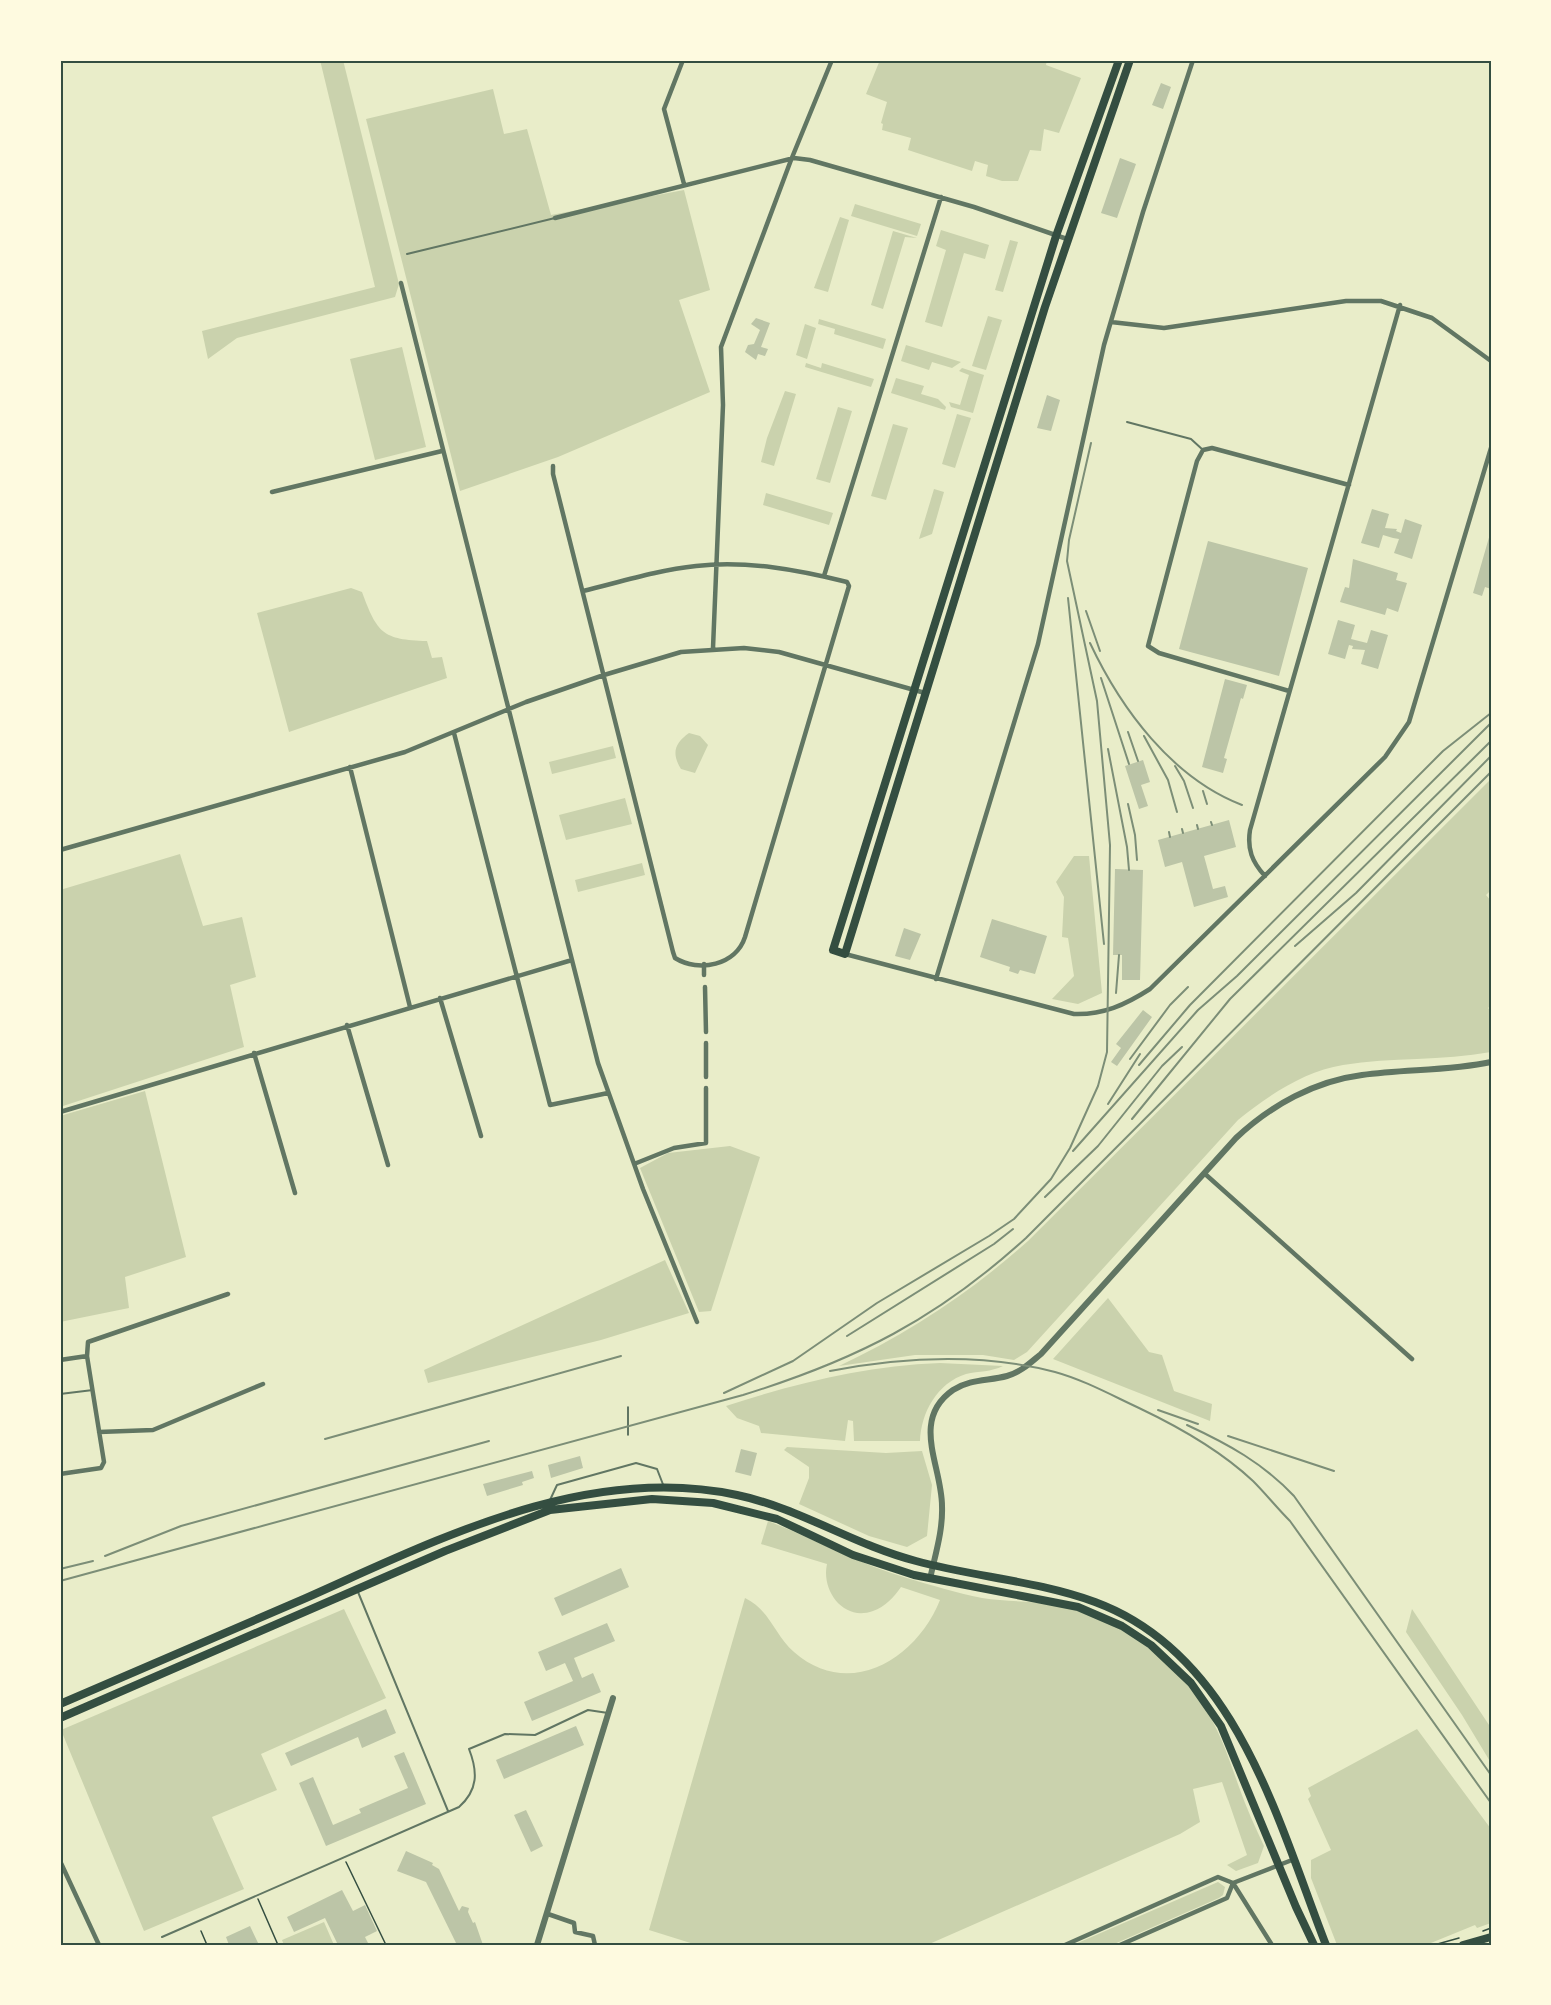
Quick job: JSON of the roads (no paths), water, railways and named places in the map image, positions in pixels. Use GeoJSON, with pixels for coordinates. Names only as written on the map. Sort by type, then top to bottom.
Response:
{"type":"FeatureCollection","features":[{"type":"Feature","properties":{"kind":"main road"},"geometry":{"type":"LineString","coordinates":[[1119,60],[1056,236],[833,950],[845,954],[1067,239],[1130,60]]}},
{"type":"Feature","properties":{"kind":"main road"},"geometry":{"type":"LineString","coordinates":[[60,1704],[452,1535],[549,1502],[602,1491],[664,1487],[738,1495],[782,1508],[856,1542],[933,1565],[1091,1600],[1130,1618],[1164,1642],[1197,1673],[1226,1713],[1267,1796],[1326,1945]]}},
{"type":"Feature","properties":{"kind":"main road"},"geometry":{"type":"LineString","coordinates":[[60,1718],[445,1551],[550,1510],[652,1499],[696,1502],[755,1512],[792,1525],[853,1555],[930,1579],[1066,1604],[1109,1619],[1152,1645],[1191,1683],[1217,1718],[1314,1945]]}},
{"type":"Feature","properties":{"kind":"main road"},"geometry":{"type":"LineString","coordinates":[[351,1577],[357,1589]]}},
{"type":"Feature","properties":{"kind":"main road"},"geometry":{"type":"LineString","coordinates":[[1463,1945],[1491,1937]]}},
{"type":"Feature","properties":{"kind":"street"},"geometry":{"type":"LineString","coordinates":[[683,60],[664,109],[684,184]]}},
{"type":"Feature","properties":{"kind":"street"},"geometry":{"type":"LineString","coordinates":[[713,648],[723,405],[721,347],[791,160],[832,60]]}},
{"type":"Feature","properties":{"kind":"street"},"geometry":{"type":"LineString","coordinates":[[936,979],[1038,644],[1111,322],[1143,212],[1193,60]]}},
{"type":"Feature","properties":{"kind":"street"},"geometry":{"type":"LineString","coordinates":[[555,218],[794,158],[810,160],[941,198],[1067,239]]}},
{"type":"Feature","properties":{"kind":"street"},"geometry":{"type":"LineString","coordinates":[[824,576],[941,198]]}},
{"type":"Feature","properties":{"kind":"street"},"geometry":{"type":"LineString","coordinates":[[401,283],[572,960],[608,1093],[697,1322]]}},
{"type":"Feature","properties":{"kind":"street"},"geometry":{"type":"LineString","coordinates":[[1111,322],[1164,328],[1346,301],[1381,302],[1400,305],[1440,323],[1491,361]]}},
{"type":"Feature","properties":{"kind":"street"},"geometry":{"type":"LineString","coordinates":[[1265,876],[1251,857],[1248,839],[1400,305]]}},
{"type":"Feature","properties":{"kind":"street"},"geometry":{"type":"LineString","coordinates":[[1289,691],[1159,653],[1148,646],[1197,461],[1203,450],[1212,448],[1349,485]]}},
{"type":"Feature","properties":{"kind":"street"},"geometry":{"type":"LineString","coordinates":[[845,954],[1054,1011],[1094,1015],[1124,1005],[1150,989],[1385,758],[1409,722],[1491,448]]}},
{"type":"Feature","properties":{"kind":"street"},"geometry":{"type":"LineString","coordinates":[[272,492],[442,451]]}},
{"type":"Feature","properties":{"kind":"street"},"geometry":{"type":"LineString","coordinates":[[553,466],[583,591],[673,952],[679,960],[704,963],[730,960],[743,945],[850,589],[847,582],[824,576],[776,568],[717,565],[668,571],[583,591]]}},
{"type":"Feature","properties":{"kind":"street"},"geometry":{"type":"LineString","coordinates":[[60,850],[405,752],[604,675],[681,652],[713,648],[761,649],[827,663],[926,693]]}},
{"type":"Feature","properties":{"kind":"street"},"geometry":{"type":"LineString","coordinates":[[454,733],[550,1105],[608,1093]]}},
{"type":"Feature","properties":{"kind":"street"},"geometry":{"type":"LineString","coordinates":[[350,766],[410,1007]]}},
{"type":"Feature","properties":{"kind":"street"},"geometry":{"type":"LineString","coordinates":[[60,1112],[572,960]]}},
{"type":"Feature","properties":{"kind":"street"},"geometry":{"type":"LineString","coordinates":[[704,963],[705,975]]}},
{"type":"Feature","properties":{"kind":"street"},"geometry":{"type":"LineString","coordinates":[[705,987],[706,1032]]}},
{"type":"Feature","properties":{"kind":"street"},"geometry":{"type":"LineString","coordinates":[[440,998],[481,1136]]}},
{"type":"Feature","properties":{"kind":"street"},"geometry":{"type":"LineString","coordinates":[[347,1025],[388,1165]]}},
{"type":"Feature","properties":{"kind":"street"},"geometry":{"type":"LineString","coordinates":[[706,1043],[706,1077]]}},
{"type":"Feature","properties":{"kind":"street"},"geometry":{"type":"LineString","coordinates":[[254,1053],[295,1193]]}},
{"type":"Feature","properties":{"kind":"street"},"geometry":{"type":"LineString","coordinates":[[930,1579],[943,1509],[942,1490],[930,1451],[929,1435],[939,1404],[954,1390],[964,1384],[1008,1375],[1027,1366],[1062,1332],[1204,1173],[1252,1124],[1283,1102],[1312,1088],[1363,1075],[1466,1067],[1491,1062]]}},
{"type":"Feature","properties":{"kind":"street"},"geometry":{"type":"LineString","coordinates":[[634,1164],[674,1148],[706,1143],[706,1088]]}},
{"type":"Feature","properties":{"kind":"street"},"geometry":{"type":"LineString","coordinates":[[1204,1173],[1412,1359]]}},
{"type":"Feature","properties":{"kind":"street"},"geometry":{"type":"LineString","coordinates":[[60,1474],[101,1468],[104,1462],[87,1356],[88,1342],[228,1294]]}},
{"type":"Feature","properties":{"kind":"street"},"geometry":{"type":"LineString","coordinates":[[60,1360],[87,1356]]}},
{"type":"Feature","properties":{"kind":"street"},"geometry":{"type":"LineString","coordinates":[[99,1432],[153,1430],[263,1384]]}},
{"type":"Feature","properties":{"kind":"street"},"geometry":{"type":"LineString","coordinates":[[537,1945],[613,1698]]}},
{"type":"Feature","properties":{"kind":"street"},"geometry":{"type":"LineString","coordinates":[[1120,1945],[1227,1898],[1233,1883],[1292,1860]]}},
{"type":"Feature","properties":{"kind":"street"},"geometry":{"type":"LineString","coordinates":[[60,1861],[99,1945]]}},
{"type":"Feature","properties":{"kind":"street"},"geometry":{"type":"LineString","coordinates":[[1065,1945],[1218,1877],[1233,1883],[1272,1945]]}},
{"type":"Feature","properties":{"kind":"street"},"geometry":{"type":"LineString","coordinates":[[548,1914],[574,1923],[575,1932],[593,1936],[595,1945]]}},
{"type":"Feature","properties":{"kind":"lane"},"geometry":{"type":"LineString","coordinates":[[406,254],[555,218]]}},
{"type":"Feature","properties":{"kind":"lane"},"geometry":{"type":"LineString","coordinates":[[1127,422],[1191,439],[1203,450]]}},
{"type":"Feature","properties":{"kind":"lane"},"geometry":{"type":"LineString","coordinates":[[60,1394],[93,1390]]}},
{"type":"Feature","properties":{"kind":"lane"},"geometry":{"type":"LineString","coordinates":[[549,1502],[557,1485],[636,1463],[657,1469],[664,1487]]}},
{"type":"Feature","properties":{"kind":"lane"},"geometry":{"type":"LineString","coordinates":[[357,1589],[448,1811]]}},
{"type":"Feature","properties":{"kind":"lane"},"geometry":{"type":"LineString","coordinates":[[162,1937],[459,1807],[472,1792],[475,1765],[469,1749],[505,1734],[535,1735],[588,1710],[609,1713]]}},
{"type":"Feature","properties":{"kind":"railway"},"geometry":{"type":"LineString","coordinates":[[724,1393],[793,1361],[877,1303],[1014,1219],[1051,1179],[1070,1148],[1098,1086],[1107,1052],[1110,845],[1097,701],[1067,561],[1069,540],[1091,443]]}},
{"type":"Feature","properties":{"kind":"railway"},"geometry":{"type":"LineString","coordinates":[[1068,598],[1104,944]]}},
{"type":"Feature","properties":{"kind":"railway"},"geometry":{"type":"LineString","coordinates":[[1086,611],[1100,651]]}},
{"type":"Feature","properties":{"kind":"railway"},"geometry":{"type":"LineString","coordinates":[[1090,643],[1117,692],[1151,739],[1193,778],[1242,805]]}},
{"type":"Feature","properties":{"kind":"railway"},"geometry":{"type":"LineString","coordinates":[[1101,678],[1129,764]]}},
{"type":"Feature","properties":{"kind":"railway"},"geometry":{"type":"LineString","coordinates":[[1139,1065],[1190,1005],[1443,751],[1491,713]]}},
{"type":"Feature","properties":{"kind":"railway"},"geometry":{"type":"LineString","coordinates":[[1073,1151],[1198,1010],[1237,976],[1491,723]]}},
{"type":"Feature","properties":{"kind":"railway"},"geometry":{"type":"LineString","coordinates":[[1128,732],[1138,761]]}},
{"type":"Feature","properties":{"kind":"railway"},"geometry":{"type":"LineString","coordinates":[[1144,736],[1168,780],[1177,812]]}},
{"type":"Feature","properties":{"kind":"railway"},"geometry":{"type":"LineString","coordinates":[[1132,1119],[1230,999],[1491,741]]}},
{"type":"Feature","properties":{"kind":"railway"},"geometry":{"type":"LineString","coordinates":[[1108,749],[1127,847],[1129,870]]}},
{"type":"Feature","properties":{"kind":"railway"},"geometry":{"type":"LineString","coordinates":[[1295,946],[1356,893],[1491,756]]}},
{"type":"Feature","properties":{"kind":"railway"},"geometry":{"type":"LineString","coordinates":[[1175,766],[1184,781],[1193,808]]}},
{"type":"Feature","properties":{"kind":"railway"},"geometry":{"type":"LineString","coordinates":[[60,1581],[743,1395],[822,1367],[894,1334],[960,1292],[1026,1238],[1491,772]]}},
{"type":"Feature","properties":{"kind":"railway"},"geometry":{"type":"LineString","coordinates":[[1203,791],[1207,804]]}},
{"type":"Feature","properties":{"kind":"railway"},"geometry":{"type":"LineString","coordinates":[[1128,804],[1135,835],[1137,860]]}},
{"type":"Feature","properties":{"kind":"railway"},"geometry":{"type":"LineString","coordinates":[[1197,825],[1198,829]]}},
{"type":"Feature","properties":{"kind":"railway"},"geometry":{"type":"LineString","coordinates":[[1182,829],[1183,833]]}},
{"type":"Feature","properties":{"kind":"railway"},"geometry":{"type":"LineString","coordinates":[[1169,832],[1170,837]]}},
{"type":"Feature","properties":{"kind":"railway"},"geometry":{"type":"LineString","coordinates":[[1116,993],[1119,955]]}},
{"type":"Feature","properties":{"kind":"railway"},"geometry":{"type":"LineString","coordinates":[[1130,1059],[1170,1005],[1188,987]]}},
{"type":"Feature","properties":{"kind":"railway"},"geometry":{"type":"LineString","coordinates":[[1045,1197],[1098,1146],[1162,1066],[1182,1047]]}},
{"type":"Feature","properties":{"kind":"railway"},"geometry":{"type":"LineString","coordinates":[[1108,1104],[1140,1054]]}},
{"type":"Feature","properties":{"kind":"railway"},"geometry":{"type":"LineString","coordinates":[[847,1336],[994,1244],[1013,1229]]}},
{"type":"Feature","properties":{"kind":"railway"},"geometry":{"type":"LineString","coordinates":[[325,1439],[621,1356]]}},
{"type":"Feature","properties":{"kind":"railway"},"geometry":{"type":"LineString","coordinates":[[830,1371],[858,1366],[942,1359],[1027,1366],[1066,1375],[1097,1388],[1169,1423],[1213,1449],[1253,1481],[1290,1521],[1491,1803]]}},
{"type":"Feature","properties":{"kind":"railway"},"geometry":{"type":"LineString","coordinates":[[1158,1410],[1198,1424]]}},
{"type":"Feature","properties":{"kind":"railway"},"geometry":{"type":"LineString","coordinates":[[1187,1425],[1244,1455],[1294,1496],[1491,1775]]}},
{"type":"Feature","properties":{"kind":"railway"},"geometry":{"type":"LineString","coordinates":[[1228,1436],[1334,1471]]}},
{"type":"Feature","properties":{"kind":"railway"},"geometry":{"type":"LineString","coordinates":[[105,1556],[181,1526],[489,1441]]}},
{"type":"Feature","properties":{"kind":"railway"},"geometry":{"type":"LineString","coordinates":[[60,1569],[93,1561]]}}]}
